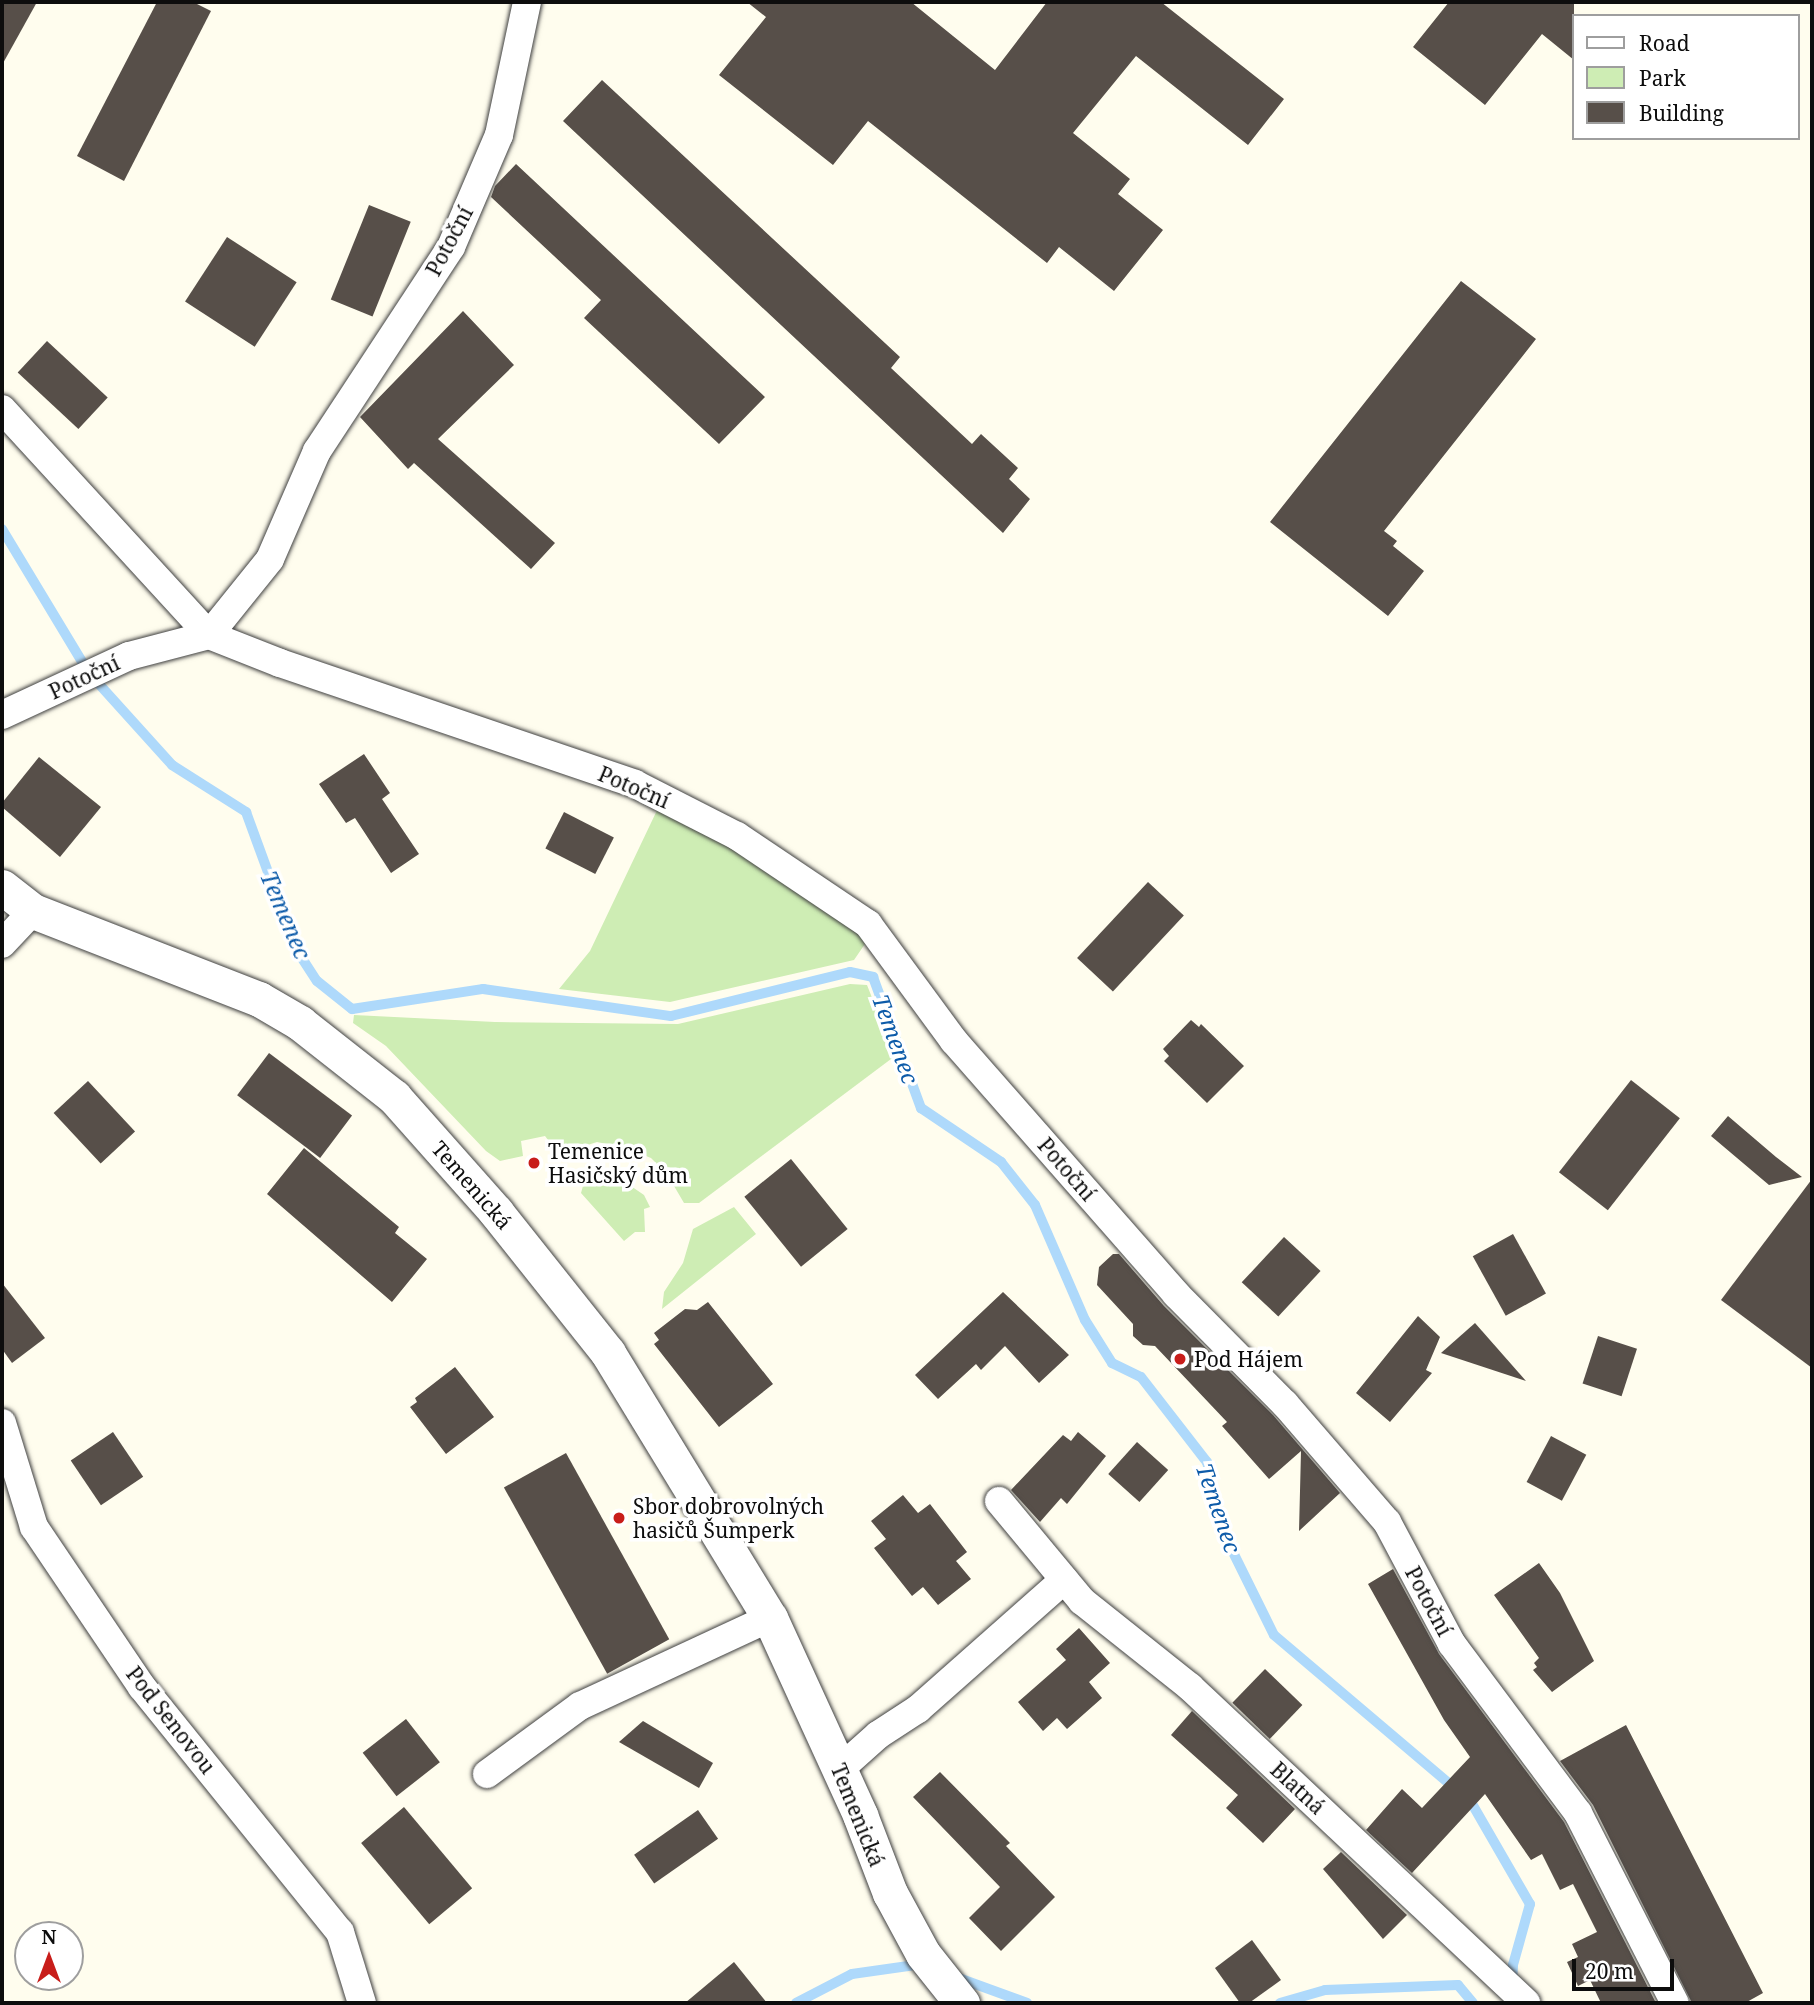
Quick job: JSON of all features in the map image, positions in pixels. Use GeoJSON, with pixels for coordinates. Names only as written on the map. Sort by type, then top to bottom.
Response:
{"type":"FeatureCollection","features":[{"type":"Feature","properties":{"kind":"street","name":"Potoční"},"geometry":{"type":"LineString","coordinates":[[2,715],[129,656],[209,635],[270,559],[317,451],[451,247],[499,135],[527,2]]}},
{"type":"Feature","properties":{"kind":"street","name":"Potoční"},"geometry":{"type":"LineString","coordinates":[[2,409],[209,635],[280,663],[635,784],[737,836],[869,924],[954,1041],[1176,1294],[1285,1404],[1387,1522],[1452,1644],[1578,1813],[1675,2003]]}},
{"type":"Feature","properties":{"kind":"street","name":"Temenická"},"geometry":{"type":"LineString","coordinates":[[2,887],[33,911],[259,999],[300,1023],[394,1097],[496,1212],[608,1353],[771,1618],[840,1769],[890,1893],[923,1954],[962,2003]]}},
{"type":"Feature","properties":{"kind":"street"},"geometry":{"type":"LineString","coordinates":[[2,944],[33,911]]}},
{"type":"Feature","properties":{"kind":"street","name":"Pod Senovou"},"geometry":{"type":"LineString","coordinates":[[2,1423],[34,1527],[142,1687],[340,1932],[362,2003]]}},
{"type":"Feature","properties":{"kind":"street","name":"Blatná"},"geometry":{"type":"LineString","coordinates":[[999,1501],[1082,1601],[1190,1687],[1525,2002]]}},
{"type":"Feature","properties":{"kind":"street"},"geometry":{"type":"LineString","coordinates":[[840,1769],[878,1735],[918,1709],[1064,1580]]}},
{"type":"Feature","properties":{"kind":"street"},"geometry":{"type":"LineString","coordinates":[[487,1774],[580,1706],[771,1618]]}},
{"type":"Feature","properties":{"kind":"green space"},"geometry":{"type":"Polygon","coordinates":[[[660,804],[737,845],[869,938],[854,960],[670,1002],[559,989],[590,951],[660,804]]]}},
{"type":"Feature","properties":{"kind":"green space"},"geometry":{"type":"Polygon","coordinates":[[[850,984],[867,985],[895,1056],[699,1203],[684,1203],[667,1174],[651,1158],[626,1148],[597,1142],[559,1154],[545,1136],[521,1141],[523,1156],[500,1161],[486,1151],[386,1046],[353,1023],[354,1015],[495,1022],[678,1024],[850,984]]]}},
{"type":"Feature","properties":{"kind":"green space"},"geometry":{"type":"Polygon","coordinates":[[[609,1176],[622,1180],[644,1195],[650,1207],[644,1209],[645,1232],[635,1232],[624,1241],[581,1193],[585,1179],[609,1176]]]}},
{"type":"Feature","properties":{"kind":"green space"},"geometry":{"type":"Polygon","coordinates":[[[734,1207],[756,1234],[662,1309],[664,1292],[683,1263],[693,1229],[734,1207]]]}},
{"type":"Feature","properties":{"kind":"building"},"geometry":{"type":"Polygon","coordinates":[[[2,2],[37,2],[2,65],[2,2]]]}},
{"type":"Feature","properties":{"kind":"building"},"geometry":{"type":"Polygon","coordinates":[[[157,2],[193,2],[211,11],[124,181],[77,156],[157,2]]]}},
{"type":"Feature","properties":{"kind":"building"},"geometry":{"type":"Polygon","coordinates":[[[747,2],[911,2],[995,70],[1047,2],[1161,2],[1284,99],[1248,145],[1136,56],[1073,133],[1130,179],[1118,194],[1163,230],[1114,291],[1059,247],[1047,263],[868,121],[833,165],[719,75],[766,17],[747,2]]]}},
{"type":"Feature","properties":{"kind":"building"},"geometry":{"type":"Polygon","coordinates":[[[1449,2],[1574,2],[1573,59],[1542,34],[1485,105],[1413,47],[1449,2]]]}},
{"type":"Feature","properties":{"kind":"building"},"geometry":{"type":"Polygon","coordinates":[[[602,80],[900,357],[891,368],[972,444],[981,434],[1018,468],[1009,479],[1030,499],[1003,533],[563,121],[602,80]]]}},
{"type":"Feature","properties":{"kind":"building"},"geometry":{"type":"Polygon","coordinates":[[[516,164],[765,397],[719,444],[584,318],[601,300],[491,197],[495,186],[516,164]]]}},
{"type":"Feature","properties":{"kind":"building"},"geometry":{"type":"Polygon","coordinates":[[[369,205],[411,222],[373,316],[331,300],[369,205]]]}},
{"type":"Feature","properties":{"kind":"building"},"geometry":{"type":"Polygon","coordinates":[[[227,237],[297,282],[255,347],[185,302],[227,237]]]}},
{"type":"Feature","properties":{"kind":"building"},"geometry":{"type":"Polygon","coordinates":[[[1461,281],[1536,339],[1384,531],[1397,541],[1393,546],[1424,571],[1388,616],[1270,522],[1461,281]]]}},
{"type":"Feature","properties":{"kind":"building"},"geometry":{"type":"Polygon","coordinates":[[[463,311],[514,365],[438,439],[555,543],[531,569],[414,463],[408,469],[360,417],[463,311]]]}},
{"type":"Feature","properties":{"kind":"building"},"geometry":{"type":"Polygon","coordinates":[[[47,341],[108,398],[78,429],[18,372],[47,341]]]}},
{"type":"Feature","properties":{"kind":"building"},"geometry":{"type":"Polygon","coordinates":[[[364,754],[390,793],[382,799],[419,854],[391,873],[355,818],[346,823],[319,784],[364,754]]]}},
{"type":"Feature","properties":{"kind":"building"},"geometry":{"type":"Polygon","coordinates":[[[39,757],[101,807],[60,857],[2,807],[2,803],[39,757]]]}},
{"type":"Feature","properties":{"kind":"building"},"geometry":{"type":"Polygon","coordinates":[[[564,812],[614,837],[595,874],[545,849],[564,812]]]}},
{"type":"Feature","properties":{"kind":"building"},"geometry":{"type":"Polygon","coordinates":[[[1148,882],[1184,915],[1113,991],[1077,958],[1148,882]]]}},
{"type":"Feature","properties":{"kind":"building"},"geometry":{"type":"Polygon","coordinates":[[[1191,1020],[1199,1027],[1201,1024],[1244,1066],[1207,1103],[1164,1061],[1169,1056],[1163,1049],[1191,1020]]]}},
{"type":"Feature","properties":{"kind":"building"},"geometry":{"type":"Polygon","coordinates":[[[269,1053],[352,1116],[320,1158],[237,1095],[269,1053]]]}},
{"type":"Feature","properties":{"kind":"building"},"geometry":{"type":"Polygon","coordinates":[[[1631,1080],[1680,1118],[1608,1210],[1559,1172],[1631,1080]]]}},
{"type":"Feature","properties":{"kind":"building"},"geometry":{"type":"Polygon","coordinates":[[[88,1081],[135,1131],[101,1164],[54,1113],[88,1081]]]}},
{"type":"Feature","properties":{"kind":"building"},"geometry":{"type":"Polygon","coordinates":[[[1728,1116],[1802,1177],[1769,1185],[1711,1136],[1728,1116]]]}},
{"type":"Feature","properties":{"kind":"building"},"geometry":{"type":"Polygon","coordinates":[[[304,1148],[399,1227],[395,1233],[427,1259],[392,1302],[267,1194],[304,1148]]]}},
{"type":"Feature","properties":{"kind":"building"},"geometry":{"type":"Polygon","coordinates":[[[791,1159],[848,1229],[801,1267],[744,1197],[791,1159]]]}},
{"type":"Feature","properties":{"kind":"building"},"geometry":{"type":"Polygon","coordinates":[[[1812,1179],[1812,1368],[1721,1300],[1812,1179]]]}},
{"type":"Feature","properties":{"kind":"building"},"geometry":{"type":"Polygon","coordinates":[[[1513,1234],[1546,1293],[1506,1316],[1473,1256],[1513,1234]]]}},
{"type":"Feature","properties":{"kind":"building"},"geometry":{"type":"Polygon","coordinates":[[[1284,1237],[1321,1271],[1278,1316],[1242,1282],[1284,1237]]]}},
{"type":"Feature","properties":{"kind":"building"},"geometry":{"type":"Polygon","coordinates":[[[1113,1254],[1119,1254],[1164,1306],[1273,1415],[1340,1493],[1299,1531],[1301,1451],[1269,1479],[1222,1426],[1227,1422],[1155,1346],[1143,1345],[1133,1336],[1133,1324],[1097,1285],[1099,1267],[1113,1254]]]}},
{"type":"Feature","properties":{"kind":"building"},"geometry":{"type":"Polygon","coordinates":[[[2,1283],[45,1338],[12,1363],[2,1349],[2,1283]]]}},
{"type":"Feature","properties":{"kind":"building"},"geometry":{"type":"Polygon","coordinates":[[[1003,1292],[1069,1355],[1039,1383],[1005,1346],[981,1370],[976,1364],[938,1399],[915,1375],[1003,1292]]]}},
{"type":"Feature","properties":{"kind":"building"},"geometry":{"type":"Polygon","coordinates":[[[708,1302],[773,1384],[719,1427],[654,1344],[659,1340],[654,1333],[685,1309],[697,1310],[708,1302]]]}},
{"type":"Feature","properties":{"kind":"building"},"geometry":{"type":"Polygon","coordinates":[[[1418,1316],[1440,1337],[1426,1370],[1432,1373],[1390,1422],[1356,1393],[1418,1316]]]}},
{"type":"Feature","properties":{"kind":"building"},"geometry":{"type":"Polygon","coordinates":[[[1475,1323],[1526,1381],[1441,1353],[1475,1323]]]}},
{"type":"Feature","properties":{"kind":"building"},"geometry":{"type":"Polygon","coordinates":[[[1598,1336],[1637,1349],[1622,1396],[1583,1384],[1598,1336]]]}},
{"type":"Feature","properties":{"kind":"building"},"geometry":{"type":"Polygon","coordinates":[[[455,1367],[494,1417],[446,1454],[410,1407],[417,1402],[415,1398],[455,1367]]]}},
{"type":"Feature","properties":{"kind":"building"},"geometry":{"type":"Polygon","coordinates":[[[113,1432],[143,1477],[101,1505],[71,1461],[113,1432]]]}},
{"type":"Feature","properties":{"kind":"building"},"geometry":{"type":"Polygon","coordinates":[[[1078,1432],[1106,1456],[1067,1504],[1061,1498],[1040,1522],[1011,1490],[1063,1435],[1071,1441],[1078,1432]]]}},
{"type":"Feature","properties":{"kind":"building"},"geometry":{"type":"Polygon","coordinates":[[[1551,1436],[1586,1455],[1562,1501],[1527,1482],[1551,1436]]]}},
{"type":"Feature","properties":{"kind":"building"},"geometry":{"type":"Polygon","coordinates":[[[1137,1442],[1168,1470],[1139,1502],[1108,1474],[1137,1442]]]}},
{"type":"Feature","properties":{"kind":"building"},"geometry":{"type":"Polygon","coordinates":[[[566,1453],[669,1639],[607,1674],[504,1487],[566,1453]]]}},
{"type":"Feature","properties":{"kind":"building"},"geometry":{"type":"Polygon","coordinates":[[[903,1495],[918,1513],[930,1504],[967,1552],[956,1561],[971,1579],[938,1605],[923,1587],[912,1596],[874,1548],[886,1539],[871,1521],[903,1495]]]}},
{"type":"Feature","properties":{"kind":"building"},"geometry":{"type":"Polygon","coordinates":[[[1539,1563],[1560,1593],[1594,1661],[1552,1692],[1533,1670],[1537,1667],[1534,1663],[1539,1658],[1494,1595],[1539,1563]]]}},
{"type":"Feature","properties":{"kind":"building"},"geometry":{"type":"Polygon","coordinates":[[[1393,1569],[1439,1654],[1564,1822],[1656,2003],[1601,2003],[1590,1980],[1578,1986],[1567,1962],[1578,1957],[1572,1944],[1597,1932],[1573,1884],[1560,1890],[1542,1854],[1531,1860],[1485,1794],[1412,1873],[1366,1830],[1402,1789],[1422,1808],[1470,1757],[1444,1720],[1368,1584],[1393,1569]]]}},
{"type":"Feature","properties":{"kind":"building"},"geometry":{"type":"Polygon","coordinates":[[[1079,1628],[1110,1663],[1089,1682],[1102,1698],[1067,1729],[1057,1718],[1043,1731],[1018,1702],[1066,1660],[1056,1649],[1079,1628]]]}},
{"type":"Feature","properties":{"kind":"building"},"geometry":{"type":"Polygon","coordinates":[[[1265,1669],[1302,1705],[1270,1739],[1232,1703],[1265,1669]]]}},
{"type":"Feature","properties":{"kind":"building"},"geometry":{"type":"Polygon","coordinates":[[[1192,1711],[1295,1809],[1263,1843],[1226,1808],[1238,1795],[1171,1735],[1192,1711]]]}},
{"type":"Feature","properties":{"kind":"building"},"geometry":{"type":"Polygon","coordinates":[[[406,1719],[440,1762],[397,1796],[363,1753],[406,1719]]]}},
{"type":"Feature","properties":{"kind":"building"},"geometry":{"type":"Polygon","coordinates":[[[643,1721],[713,1763],[699,1788],[619,1742],[643,1721]]]}},
{"type":"Feature","properties":{"kind":"building"},"geometry":{"type":"Polygon","coordinates":[[[1626,1725],[1763,1993],[1745,2003],[1692,2003],[1593,1805],[1560,1761],[1626,1725]]]}},
{"type":"Feature","properties":{"kind":"building"},"geometry":{"type":"Polygon","coordinates":[[[940,1772],[1010,1843],[1006,1846],[1055,1897],[1001,1951],[969,1918],[1000,1887],[913,1797],[940,1772]]]}},
{"type":"Feature","properties":{"kind":"building"},"geometry":{"type":"Polygon","coordinates":[[[404,1807],[472,1888],[429,1924],[361,1843],[404,1807]]]}},
{"type":"Feature","properties":{"kind":"building"},"geometry":{"type":"Polygon","coordinates":[[[698,1810],[718,1839],[654,1883],[634,1855],[698,1810]]]}},
{"type":"Feature","properties":{"kind":"building"},"geometry":{"type":"Polygon","coordinates":[[[1341,1852],[1407,1915],[1383,1939],[1323,1869],[1341,1852]]]}},
{"type":"Feature","properties":{"kind":"building"},"geometry":{"type":"Polygon","coordinates":[[[1252,1940],[1281,1980],[1249,2003],[1240,2003],[1215,1968],[1252,1940]]]}},
{"type":"Feature","properties":{"kind":"building"},"geometry":{"type":"Polygon","coordinates":[[[734,1962],[767,2003],[685,2003],[734,1962]]]}},
{"type":"Feature","properties":{"kind":"waterway","name":"Temenec"},"geometry":{"type":"LineString","coordinates":[[2,529],[89,673],[172,765],[246,812],[296,949],[317,981],[352,1009],[483,989],[671,1016],[850,972],[873,977],[921,1108],[1001,1162],[1035,1205],[1085,1320],[1112,1363],[1141,1377],[1207,1462],[1225,1536],[1274,1635],[1471,1802],[1530,1904],[1513,1965],[1512,1984]]}},
{"type":"Feature","properties":{"kind":"waterway"},"geometry":{"type":"LineString","coordinates":[[796,2003],[852,1974],[922,1964]]}},
{"type":"Feature","properties":{"kind":"waterway"},"geometry":{"type":"LineString","coordinates":[[953,1976],[1027,2003]]}},
{"type":"Feature","properties":{"kind":"waterway"},"geometry":{"type":"LineString","coordinates":[[1280,2003],[1325,1990],[1458,1985],[1473,2003]]}},
{"type":"Feature","properties":{"kind":"place","name":"Temenice Hasičský dům"},"geometry":{"type":"Point","coordinates":[534,1163]}},
{"type":"Feature","properties":{"kind":"place","name":"Pod Hájem"},"geometry":{"type":"Point","coordinates":[1180,1359]}},
{"type":"Feature","properties":{"kind":"place","name":"Sbor dobrovolných hasičů Šumperk"},"geometry":{"type":"Point","coordinates":[619,1518]}}]}
